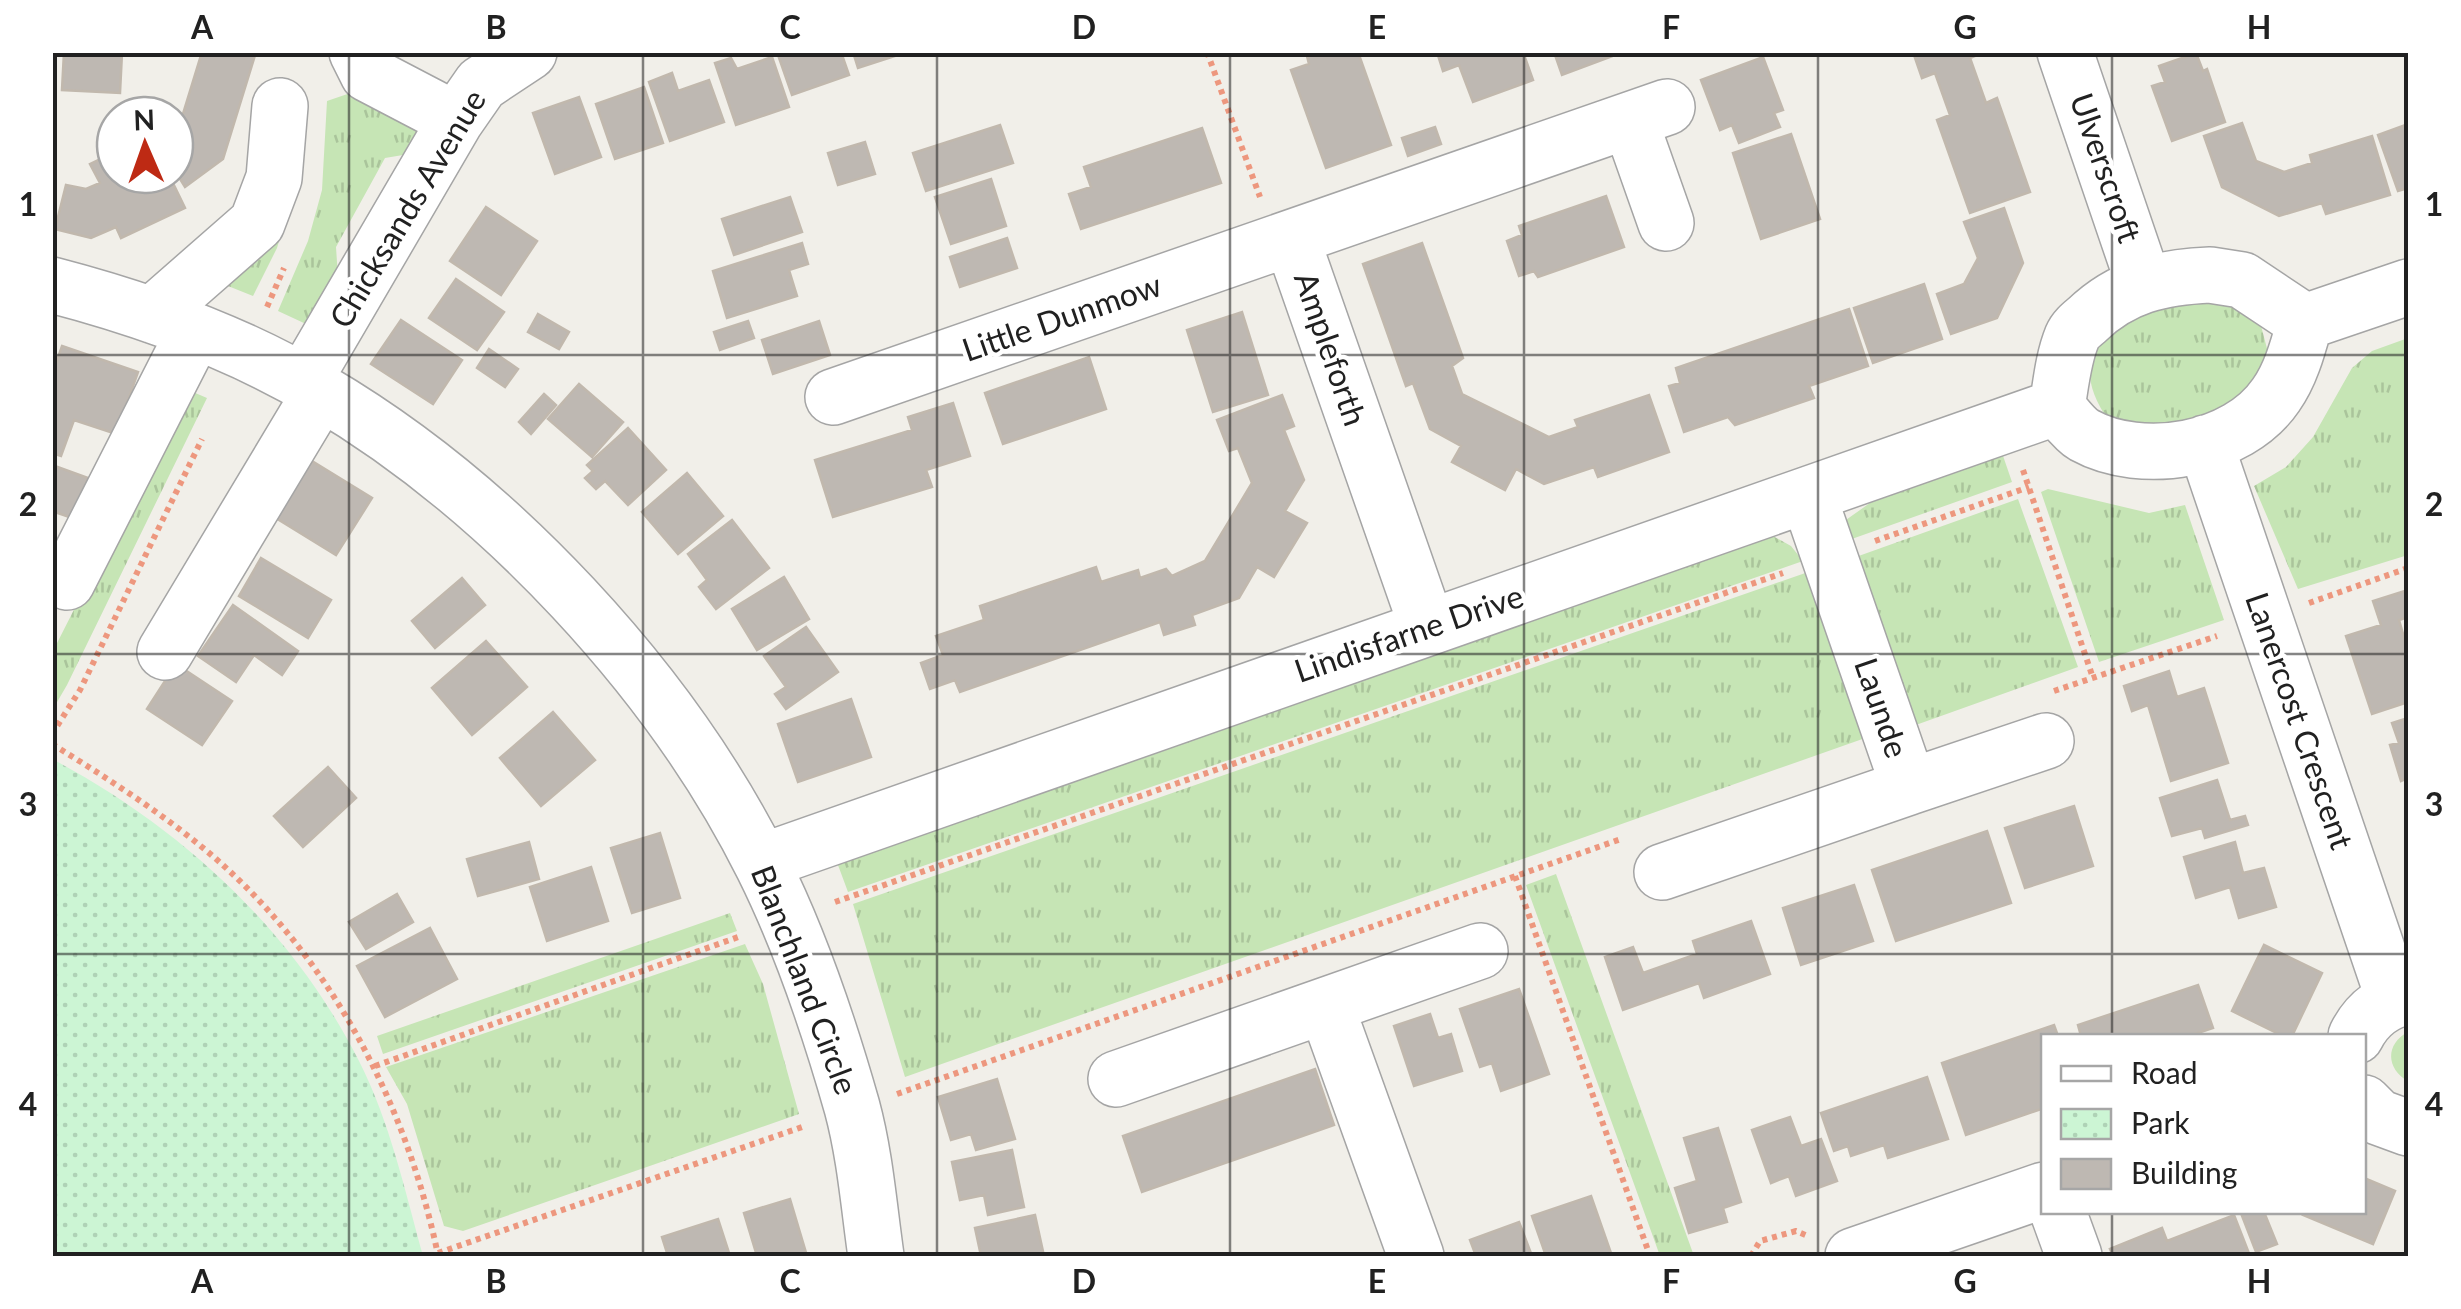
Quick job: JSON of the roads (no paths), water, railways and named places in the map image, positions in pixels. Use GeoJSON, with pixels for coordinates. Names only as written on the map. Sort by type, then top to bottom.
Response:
{"type":"FeatureCollection","features":[{"type":"Feature","properties":{"kind":"street"},"geometry":{"type":"LineString","coordinates":[[356,52],[368,74],[456,120]]}},
{"type":"Feature","properties":{"kind":"street","name":"Chicksands Avenue"},"geometry":{"type":"LineString","coordinates":[[164,652],[456,120],[481,84],[528,52]]}},
{"type":"Feature","properties":{"kind":"street","name":"Ulverscroft"},"geometry":{"type":"LineString","coordinates":[[2066,52],[2144,284]]}},
{"type":"Feature","properties":{"kind":"street"},"geometry":{"type":"LineString","coordinates":[[67,582],[174,323],[257,223],[274,178],[280,106]]}},
{"type":"Feature","properties":{"kind":"street","name":"Ampleforth"},"geometry":{"type":"LineString","coordinates":[[1427,626],[1292,240],[1648,114],[1666,223]]}},
{"type":"Feature","properties":{"kind":"street","name":"Little Dunmow"},"geometry":{"type":"LineString","coordinates":[[833,397],[1292,240]]}},
{"type":"Feature","properties":{"kind":"street"},"geometry":{"type":"LineString","coordinates":[[2180,276],[2242,280],[2305,322],[2277,394],[2238,429],[2205,443],[2157,452],[2118,447],[2082,434],[2057,407],[2074,333],[2121,293],[2144,284],[2180,276]]}},
{"type":"Feature","properties":{"kind":"street","name":"Blanchland Circle"},"geometry":{"type":"LineString","coordinates":[[52,285],[174,323],[312,387],[428,465],[538,562],[612,642],[668,713],[761,862],[810,982],[852,1110],[876,1256]]}},
{"type":"Feature","properties":{"kind":"street"},"geometry":{"type":"LineString","coordinates":[[2305,322],[2408,287]]}},
{"type":"Feature","properties":{"kind":"street","name":"Lindisfarne Drive"},"geometry":{"type":"LineString","coordinates":[[761,862],[2057,407]]}},
{"type":"Feature","properties":{"kind":"street","name":"Lanercost Crescent"},"geometry":{"type":"LineString","coordinates":[[2205,443],[2386,1011]]}},
{"type":"Feature","properties":{"kind":"street","name":"Launde"},"geometry":{"type":"LineString","coordinates":[[1642,855],[1908,787],[1808,495]]}},
{"type":"Feature","properties":{"kind":"street"},"geometry":{"type":"LineString","coordinates":[[1908,787],[2042,718]]}},
{"type":"Feature","properties":{"kind":"street"},"geometry":{"type":"LineString","coordinates":[[1116,1079],[1480,951]]}},
{"type":"Feature","properties":{"kind":"street"},"geometry":{"type":"LineString","coordinates":[[1326,1006],[1416,1256]]}},
{"type":"Feature","properties":{"kind":"street"},"geometry":{"type":"LineString","coordinates":[[2366,1105],[2378,1117],[2408,1128]]}},
{"type":"Feature","properties":{"kind":"street"},"geometry":{"type":"LineString","coordinates":[[1852,1256],[2041,1191]]}},
{"type":"Feature","properties":{"kind":"street"},"geometry":{"type":"LineString","coordinates":[[2059,1214],[2074,1256]]}}]}
